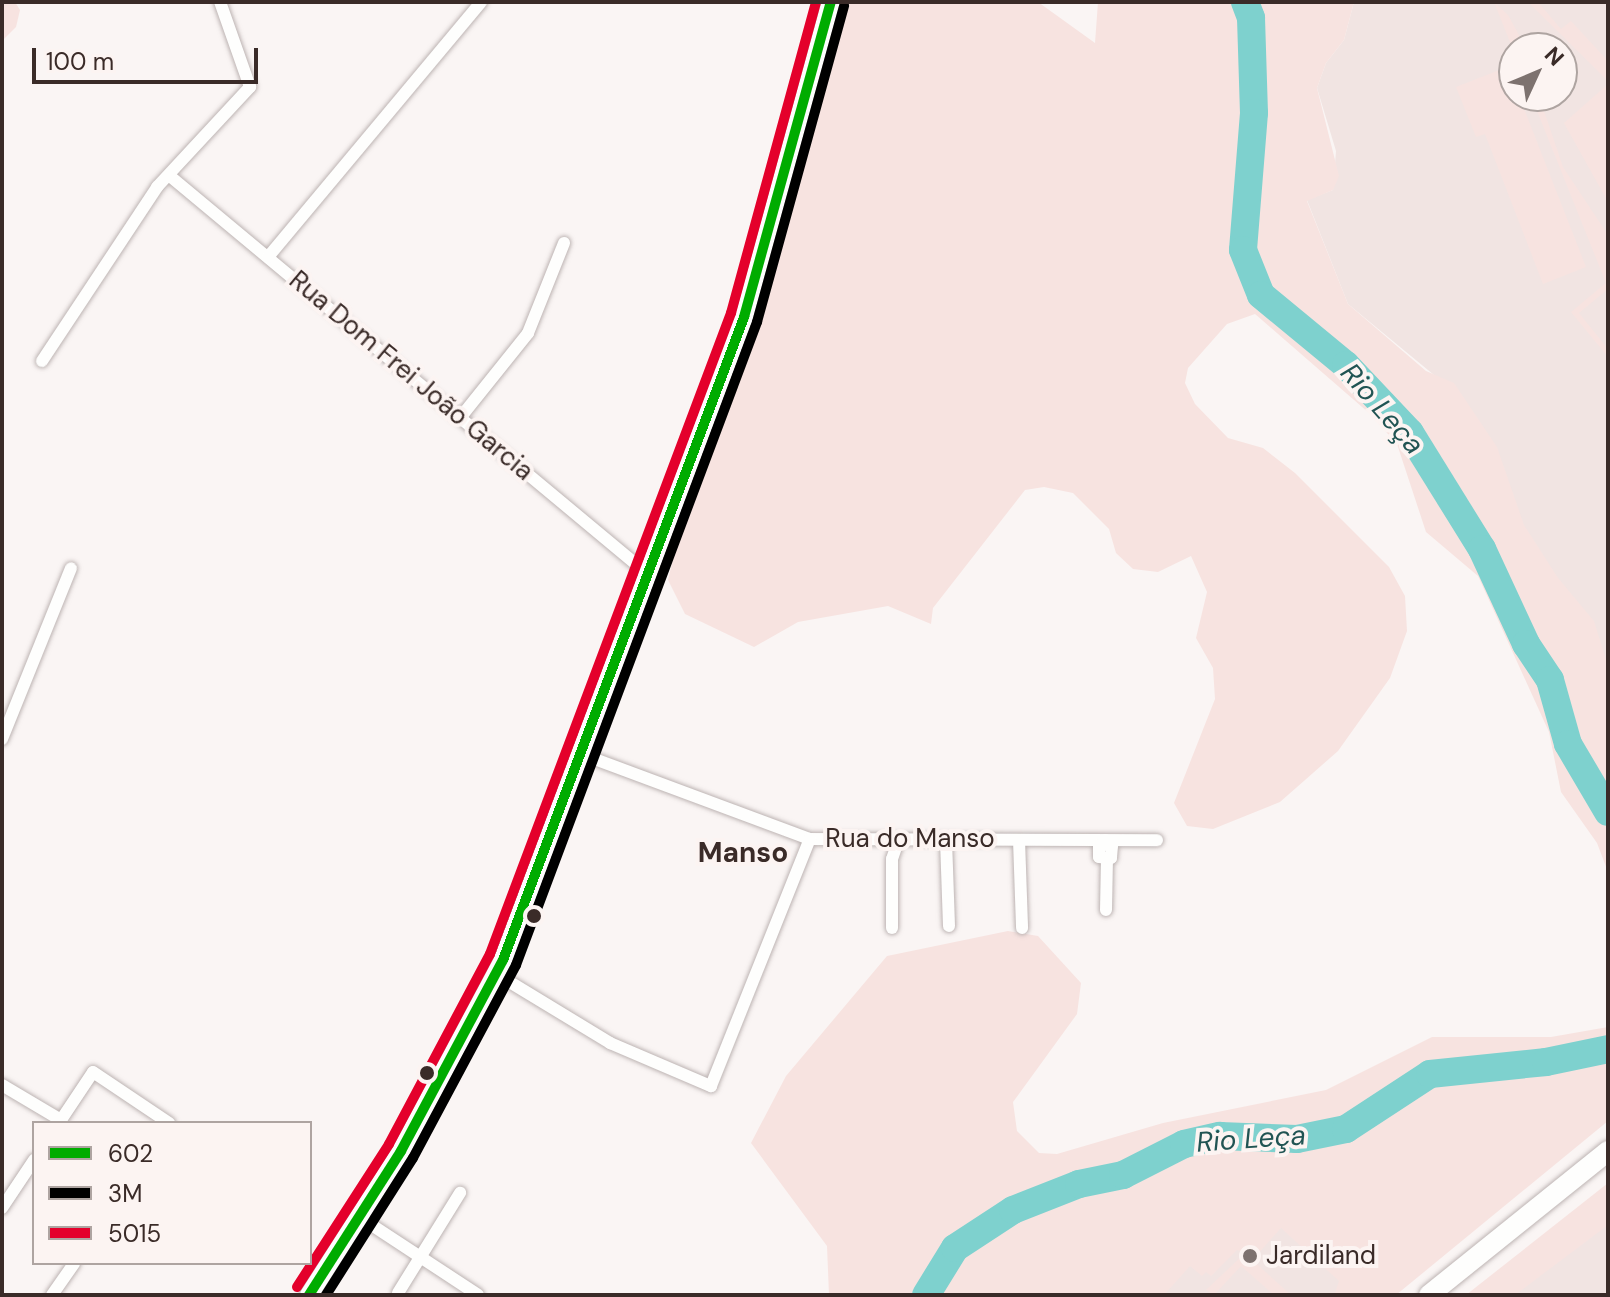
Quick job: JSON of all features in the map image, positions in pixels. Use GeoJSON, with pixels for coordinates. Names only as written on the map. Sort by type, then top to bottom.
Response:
{"type":"FeatureCollection","features":[{"type":"Feature","properties":{"kind":"main road"},"geometry":{"type":"LineString","coordinates":[[309,1295],[361,1218],[503,960],[650,576],[744,317],[831,2]]}},
{"type":"Feature","properties":{"kind":"main road"},"geometry":{"type":"LineString","coordinates":[[1429,1295],[1608,1151]]}},
{"type":"Feature","properties":{"kind":"street"},"geometry":{"type":"LineString","coordinates":[[42,361],[157,187],[171,177],[250,87],[220,2]]}},
{"type":"Feature","properties":{"kind":"street"},"geometry":{"type":"LineString","coordinates":[[268,257],[481,2]]}},
{"type":"Feature","properties":{"kind":"street","name":"Rua Dom Frei João Garcia"},"geometry":{"type":"LineString","coordinates":[[171,177],[650,576]]}},
{"type":"Feature","properties":{"kind":"street"},"geometry":{"type":"LineString","coordinates":[[460,418],[528,333],[564,243]]}},
{"type":"Feature","properties":{"kind":"street"},"geometry":{"type":"LineString","coordinates":[[2,739],[71,568]]}},
{"type":"Feature","properties":{"kind":"street","name":"Rua do Manso"},"geometry":{"type":"LineString","coordinates":[[581,754],[810,839],[1019,840],[1106,848],[1157,840]]}},
{"type":"Feature","properties":{"kind":"street"},"geometry":{"type":"LineString","coordinates":[[513,984],[610,1043],[711,1086],[810,839]]}},
{"type":"Feature","properties":{"kind":"street"},"geometry":{"type":"LineString","coordinates":[[892,928],[892,859],[899,839]]}},
{"type":"Feature","properties":{"kind":"street"},"geometry":{"type":"LineString","coordinates":[[946,840],[949,926]]}},
{"type":"Feature","properties":{"kind":"street"},"geometry":{"type":"LineString","coordinates":[[1019,840],[1022,928]]}},
{"type":"Feature","properties":{"kind":"street"},"geometry":{"type":"LineString","coordinates":[[1106,848],[1106,910]]}},
{"type":"Feature","properties":{"kind":"street"},"geometry":{"type":"LineString","coordinates":[[61,1121],[93,1072],[166,1121]]}},
{"type":"Feature","properties":{"kind":"street"},"geometry":{"type":"LineString","coordinates":[[2,1085],[58,1121]]}},
{"type":"Feature","properties":{"kind":"street"},"geometry":{"type":"LineString","coordinates":[[2,1208],[32,1163]]}},
{"type":"Feature","properties":{"kind":"street"},"geometry":{"type":"LineString","coordinates":[[398,1293],[460,1193]]}},
{"type":"Feature","properties":{"kind":"street"},"geometry":{"type":"LineString","coordinates":[[361,1218],[478,1295]]}},
{"type":"Feature","properties":{"kind":"street"},"geometry":{"type":"LineString","coordinates":[[52,1295],[73,1265]]}},
{"type":"Feature","properties":{"kind":"shaded area"},"geometry":{"type":"Polygon","coordinates":[[[2,2],[15,2],[20,10],[16,27],[2,41],[2,2]]]}},
{"type":"Feature","properties":{"kind":"shaded area"},"geometry":{"type":"Polygon","coordinates":[[[844,2],[1038,2],[1095,43],[1098,2],[1354,2],[1344,40],[1326,63],[1317,88],[1339,176],[1333,190],[1307,201],[1348,304],[1426,371],[1454,383],[1497,447],[1524,525],[1558,578],[1594,621],[1608,666],[1608,872],[1597,843],[1561,792],[1549,732],[1478,576],[1426,532],[1397,444],[1369,413],[1255,314],[1227,324],[1188,368],[1185,383],[1195,404],[1228,438],[1263,448],[1295,473],[1389,567],[1405,596],[1407,631],[1390,678],[1338,751],[1280,802],[1213,829],[1187,826],[1174,803],[1215,699],[1213,668],[1196,638],[1207,592],[1191,556],[1158,572],[1133,569],[1116,553],[1109,529],[1073,493],[1044,487],[1025,490],[933,608],[931,624],[888,606],[798,622],[754,647],[685,614],[668,580],[680,529],[787,216],[838,11],[844,2]]]}},
{"type":"Feature","properties":{"kind":"shaded area"},"geometry":{"type":"Polygon","coordinates":[[[1354,2],[1608,2],[1608,704],[1434,375],[1348,304],[1307,200],[1333,190],[1336,151],[1317,88],[1326,63],[1344,40],[1354,2]]]}},
{"type":"Feature","properties":{"kind":"shaded area"},"geometry":{"type":"Polygon","coordinates":[[[1494,2],[1508,15],[1517,32],[1506,32],[1494,2]]]}},
{"type":"Feature","properties":{"kind":"shaded area"},"geometry":{"type":"Polygon","coordinates":[[[1528,2],[1538,2],[1561,29],[1571,21],[1608,61],[1608,81],[1578,51],[1578,32],[1558,32],[1528,2]]]}},
{"type":"Feature","properties":{"kind":"shaded area"},"geometry":{"type":"Polygon","coordinates":[[[1498,71],[1498,112],[1525,112],[1586,267],[1543,284],[1485,134],[1476,137],[1456,87],[1498,71]]]}},
{"type":"Feature","properties":{"kind":"shaded area"},"geometry":{"type":"Polygon","coordinates":[[[1608,84],[1608,202],[1564,123],[1608,84]]]}},
{"type":"Feature","properties":{"kind":"shaded area"},"geometry":{"type":"Polygon","coordinates":[[[1537,112],[1544,112],[1563,167],[1608,235],[1608,289],[1579,313],[1608,349],[1608,357],[1571,312],[1606,283],[1537,112]]]}},
{"type":"Feature","properties":{"kind":"shaded area"},"geometry":{"type":"Polygon","coordinates":[[[1008,931],[1038,936],[1081,983],[1077,1014],[1013,1102],[1017,1131],[1039,1153],[1057,1154],[1163,1123],[1326,1090],[1432,1037],[1551,1037],[1608,1027],[1608,1121],[1396,1295],[1335,1293],[1339,1281],[1281,1228],[1256,1256],[1237,1250],[1211,1276],[1206,1272],[1202,1276],[1190,1266],[1164,1295],[829,1295],[827,1246],[751,1143],[786,1076],[887,956],[1008,931]]]}},
{"type":"Feature","properties":{"kind":"shaded area"},"geometry":{"type":"Polygon","coordinates":[[[1608,1183],[1608,1225],[1515,1295],[1466,1295],[1608,1183]]]}},
{"type":"Feature","properties":{"kind":"shaded area"},"geometry":{"type":"Polygon","coordinates":[[[1608,1200],[1608,1295],[1486,1295],[1608,1200]]]}},
{"type":"Feature","properties":{"kind":"shaded area","name":"Jardiland"},"geometry":{"type":"Polygon","coordinates":[[[1266,1206],[1366,1295],[1097,1295],[1266,1206]]]}},
{"type":"Feature","properties":{"kind":"shaded area"},"geometry":{"type":"Polygon","coordinates":[[[1243,1255],[1291,1295],[1274,1295],[1241,1266],[1214,1295],[1206,1290],[1243,1255]]]}},
{"type":"Feature","properties":{"kind":"waterway","name":"Rio Leça"},"geometry":{"type":"LineString","coordinates":[[1245,2],[1251,18],[1254,113],[1243,250],[1261,295],[1346,365],[1410,433],[1482,549],[1526,644],[1550,680],[1568,744],[1608,812]]}},
{"type":"Feature","properties":{"kind":"waterway","name":"Rio Leça"},"geometry":{"type":"LineString","coordinates":[[926,1295],[955,1248],[1013,1210],[1079,1184],[1123,1175],[1184,1144],[1220,1136],[1297,1139],[1346,1129],[1430,1074],[1546,1062],[1608,1049]]}},
{"type":"Feature","properties":{"kind":"transit line","name":"5015"},"geometry":{"type":"LineString","coordinates":[[312,1264],[389,1144],[490,954],[731,313],[816,2]]}},
{"type":"Feature","properties":{"kind":"transit line","name":"602"},"geometry":{"type":"LineString","coordinates":[[309,1295],[401,1151],[503,960],[744,317],[831,2]]}},
{"type":"Feature","properties":{"kind":"transit line","name":"3M"},"geometry":{"type":"LineString","coordinates":[[326,1295],[413,1158],[516,965],[757,322],[844,6]]}},
{"type":"Feature","properties":{"kind":"transit line","name":"5015"},"geometry":{"type":"LineString","coordinates":[[297,1287],[311,1265]]}},
{"type":"Feature","properties":{"kind":"place","name":"Jardiland"},"geometry":{"type":"Point","coordinates":[1250,1256]}},
{"type":"Feature","properties":{"kind":"district","name":"Manso"},"geometry":{"type":"Point","coordinates":[743,853]}}]}
